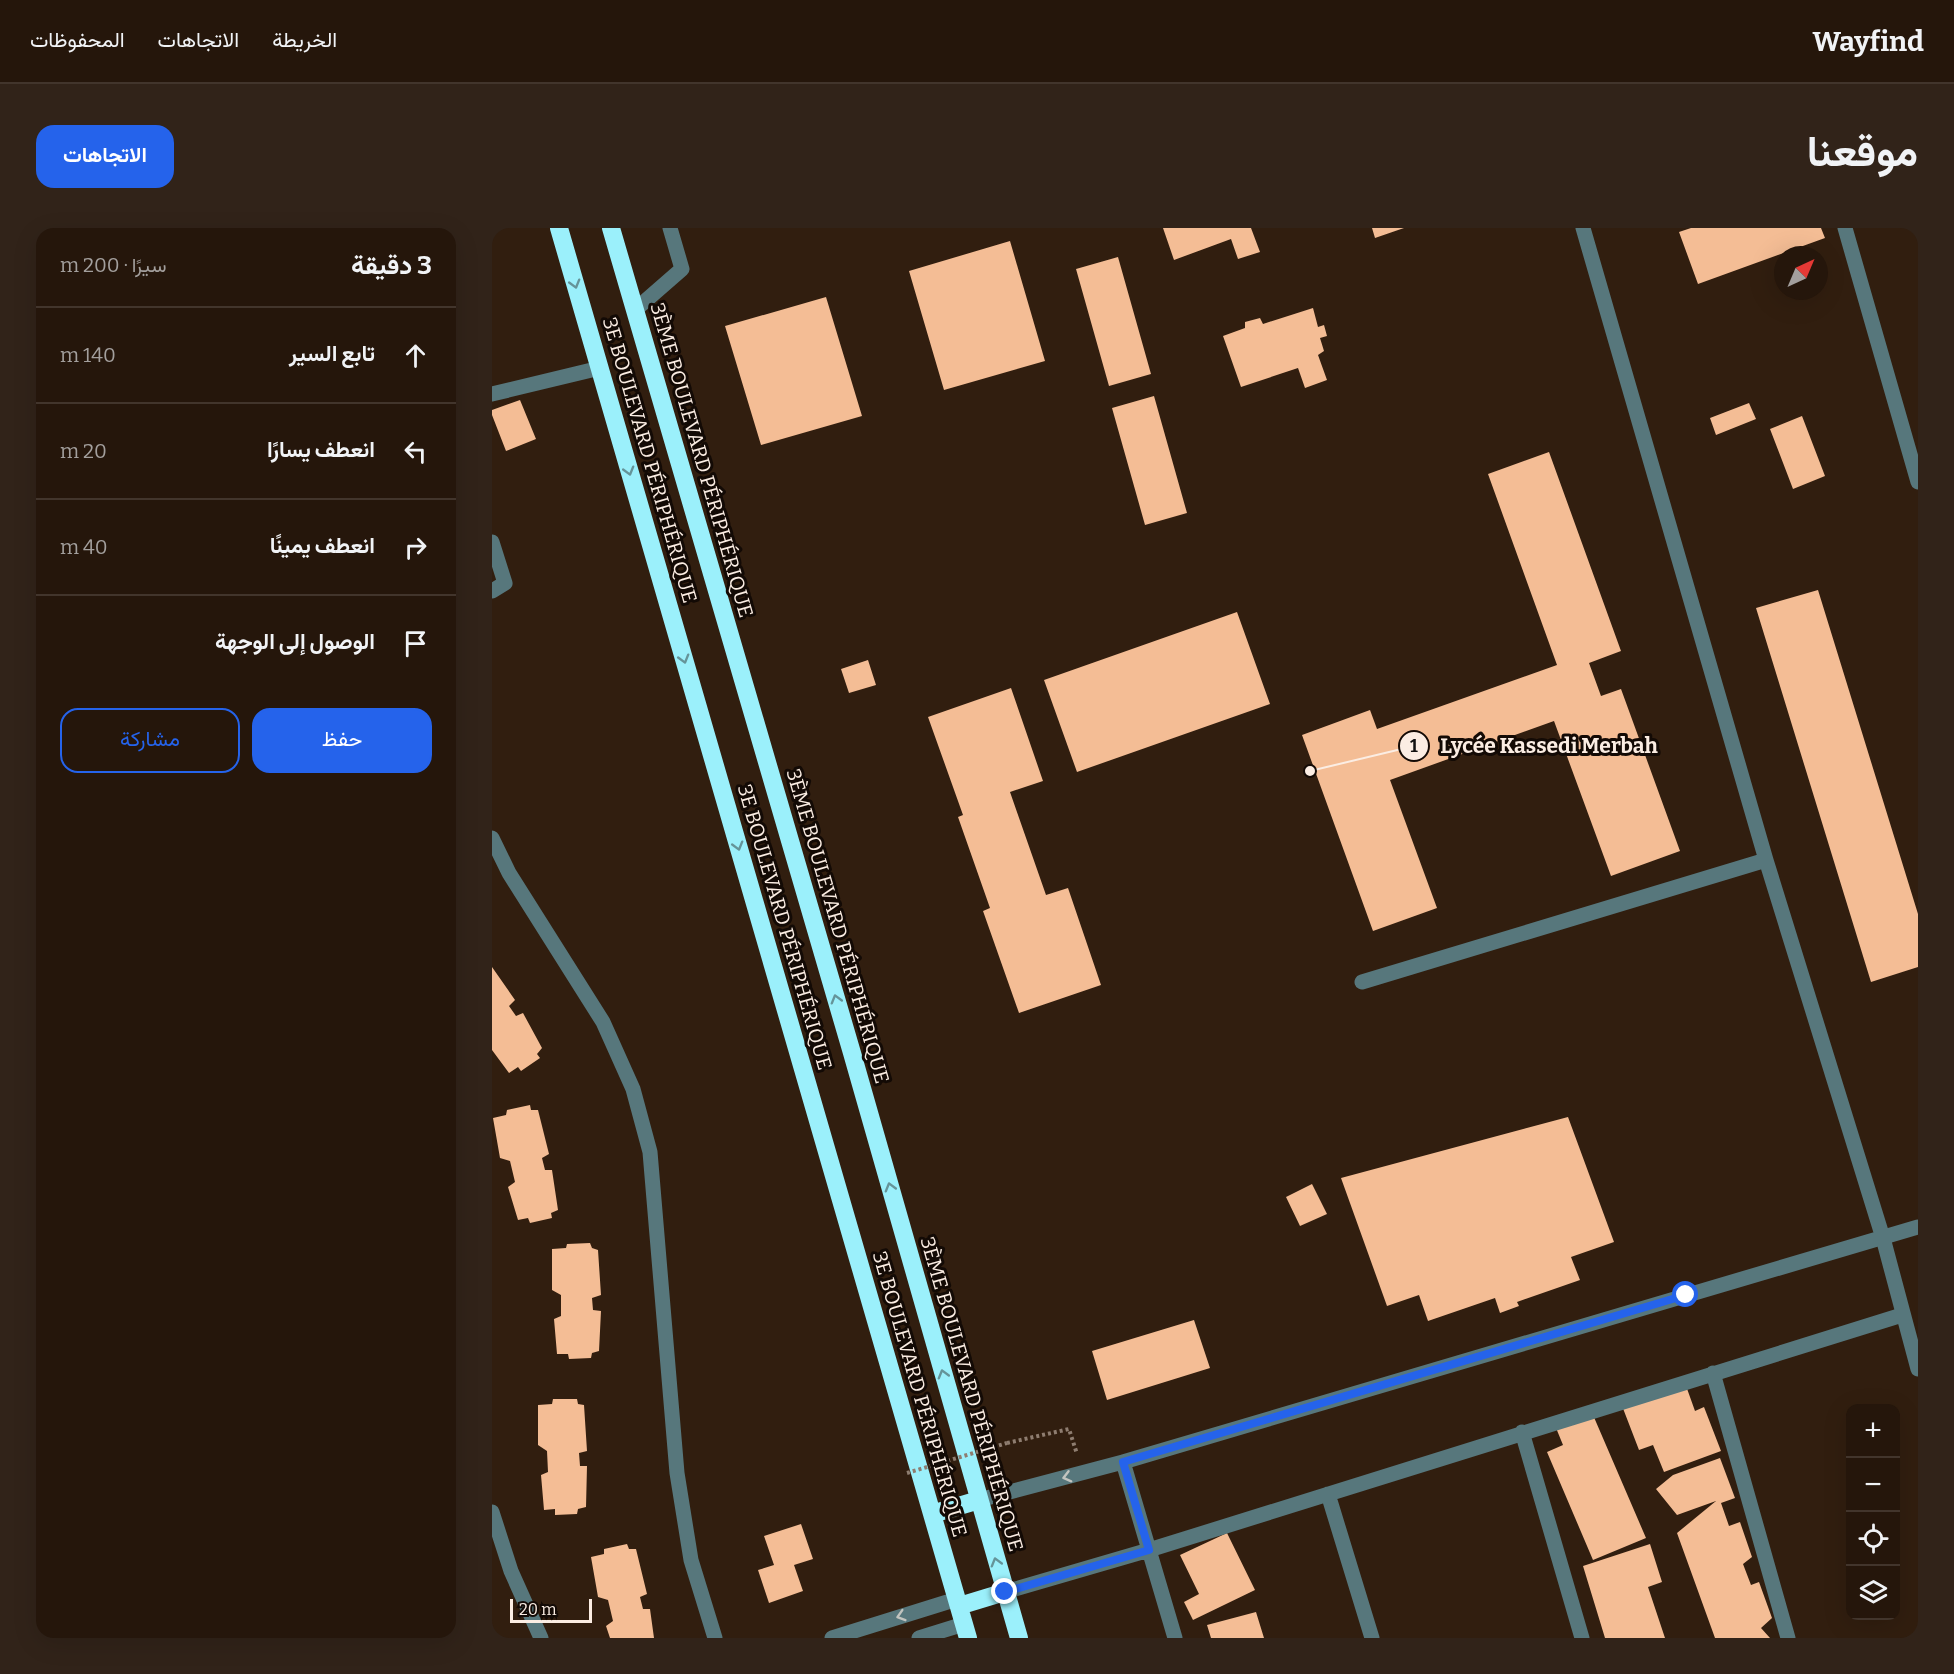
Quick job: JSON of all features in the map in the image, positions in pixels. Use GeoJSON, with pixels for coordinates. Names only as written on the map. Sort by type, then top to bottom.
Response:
{"type":"FeatureCollection","features":[{"type":"Feature","properties":{"kind":"highway","name":"3E BOULEVARD PÉRIPHÉRIQUE"},"geometry":{"type":"LineString","coordinates":[[559,228],[966,1631]]}},
{"type":"Feature","properties":{"kind":"highway","name":"3ÈME BOULEVARD PÉRIPHÉRIQUE"},"geometry":{"type":"LineString","coordinates":[[611,228],[849,1042],[1019,1638]]}},
{"type":"Feature","properties":{"kind":"highway"},"geometry":{"type":"LineString","coordinates":[[932,1514],[979,1500]]}},
{"type":"Feature","properties":{"kind":"highway"},"geometry":{"type":"LineString","coordinates":[[958,1602],[1005,1592]]}},
{"type":"Feature","properties":{"kind":"street"},"geometry":{"type":"LineString","coordinates":[[635,310],[682,269],[670,228]]}},
{"type":"Feature","properties":{"kind":"street"},"geometry":{"type":"LineString","coordinates":[[1583,228],[1766,860],[1883,1238],[1902,1315],[1915,1348],[1918,1369]]}},
{"type":"Feature","properties":{"kind":"street"},"geometry":{"type":"LineString","coordinates":[[1845,228],[1918,482]]}},
{"type":"Feature","properties":{"kind":"street"},"geometry":{"type":"LineString","coordinates":[[492,394],[600,368]]}},
{"type":"Feature","properties":{"kind":"street"},"geometry":{"type":"LineString","coordinates":[[492,542],[505,583],[492,591]]}},
{"type":"Feature","properties":{"kind":"street"},"geometry":{"type":"LineString","coordinates":[[492,838],[509,873],[603,1022],[633,1089],[650,1152],[677,1473],[691,1560],[715,1638]]}},
{"type":"Feature","properties":{"kind":"street"},"geometry":{"type":"LineString","coordinates":[[1362,982],[1766,860]]}},
{"type":"Feature","properties":{"kind":"street"},"geometry":{"type":"LineString","coordinates":[[979,1500],[1123,1462],[1918,1227]]}},
{"type":"Feature","properties":{"kind":"street"},"geometry":{"type":"LineString","coordinates":[[1005,1592],[1149,1550],[1902,1315]]}},
{"type":"Feature","properties":{"kind":"street"},"geometry":{"type":"LineString","coordinates":[[1713,1373],[1788,1638]]}},
{"type":"Feature","properties":{"kind":"street"},"geometry":{"type":"LineString","coordinates":[[1522,1432],[1582,1638]]}},
{"type":"Feature","properties":{"kind":"street"},"geometry":{"type":"LineString","coordinates":[[1123,1462],[1175,1638]]}},
{"type":"Feature","properties":{"kind":"street"},"geometry":{"type":"LineString","coordinates":[[1328,1494],[1372,1638]]}},
{"type":"Feature","properties":{"kind":"street"},"geometry":{"type":"LineString","coordinates":[[492,1512],[511,1571],[542,1638]]}},
{"type":"Feature","properties":{"kind":"street"},"geometry":{"type":"LineString","coordinates":[[832,1638],[958,1602]]}},
{"type":"Feature","properties":{"kind":"street"},"geometry":{"type":"LineString","coordinates":[[919,1638],[966,1631]]}},
{"type":"Feature","properties":{"kind":"path"},"geometry":{"type":"LineString","coordinates":[[907,1473],[1007,1443],[1069,1429]]}},
{"type":"Feature","properties":{"kind":"building"},"geometry":{"type":"Polygon","coordinates":[[[1163,228],[1251,228],[1260,252],[1238,259],[1231,239],[1174,260],[1163,228]]]}},
{"type":"Feature","properties":{"kind":"building"},"geometry":{"type":"Polygon","coordinates":[[[1372,228],[1404,228],[1375,238],[1372,228]]]}},
{"type":"Feature","properties":{"kind":"building"},"geometry":{"type":"Polygon","coordinates":[[[1691,228],[1821,228],[1825,238],[1803,246],[1774,246],[1774,256],[1698,284],[1679,232],[1691,228]]]}},
{"type":"Feature","properties":{"kind":"building"},"geometry":{"type":"Polygon","coordinates":[[[1010,241],[1045,361],[944,390],[909,271],[1010,241]]]}},
{"type":"Feature","properties":{"kind":"building"},"geometry":{"type":"Polygon","coordinates":[[[1118,257],[1151,374],[1109,386],[1076,269],[1118,257]]]}},
{"type":"Feature","properties":{"kind":"building"},"geometry":{"type":"Polygon","coordinates":[[[826,297],[862,416],[761,445],[725,326],[826,297]]]}},
{"type":"Feature","properties":{"kind":"building"},"geometry":{"type":"Polygon","coordinates":[[[1313,308],[1318,327],[1324,325],[1327,336],[1320,338],[1324,351],[1318,355],[1327,380],[1305,388],[1298,368],[1241,387],[1223,336],[1245,328],[1245,322],[1260,318],[1263,324],[1313,308]]]}},
{"type":"Feature","properties":{"kind":"building"},"geometry":{"type":"Polygon","coordinates":[[[1154,396],[1187,513],[1145,525],[1112,408],[1154,396]]]}},
{"type":"Feature","properties":{"kind":"building"},"geometry":{"type":"Polygon","coordinates":[[[520,400],[536,439],[506,451],[492,410],[520,400]]]}},
{"type":"Feature","properties":{"kind":"building"},"geometry":{"type":"Polygon","coordinates":[[[1749,403],[1756,419],[1716,435],[1710,418],[1749,403]]]}},
{"type":"Feature","properties":{"kind":"building"},"geometry":{"type":"Polygon","coordinates":[[[1802,416],[1825,476],[1793,489],[1770,429],[1802,416]]]}},
{"type":"Feature","properties":{"kind":"building"},"geometry":{"type":"Polygon","coordinates":[[[1549,452],[1621,651],[1589,663],[1601,696],[1621,689],[1680,851],[1611,876],[1554,721],[1390,780],[1437,908],[1373,931],[1302,735],[1370,710],[1377,729],[1557,665],[1488,474],[1549,452]]]}},
{"type":"Feature","properties":{"kind":"building"},"geometry":{"type":"Polygon","coordinates":[[[1818,590],[1918,914],[1918,967],[1871,982],[1756,608],[1818,590]]]}},
{"type":"Feature","properties":{"kind":"building"},"geometry":{"type":"Polygon","coordinates":[[[1237,612],[1270,704],[1077,772],[1044,680],[1237,612]]]}},
{"type":"Feature","properties":{"kind":"building"},"geometry":{"type":"Polygon","coordinates":[[[868,660],[876,685],[849,693],[841,669],[868,660]]]}},
{"type":"Feature","properties":{"kind":"building"},"geometry":{"type":"Polygon","coordinates":[[[1011,688],[1043,781],[1010,792],[1046,895],[1068,888],[1101,985],[1019,1013],[983,911],[990,908],[958,817],[963,815],[928,717],[1011,688]]]}},
{"type":"Feature","properties":{"kind":"building"},"geometry":{"type":"Polygon","coordinates":[[[492,967],[515,1000],[509,1006],[516,1016],[523,1013],[542,1048],[537,1054],[540,1058],[521,1071],[518,1067],[509,1073],[492,1050],[492,967]]]}},
{"type":"Feature","properties":{"kind":"building"},"geometry":{"type":"Polygon","coordinates":[[[530,1105],[531,1110],[538,1110],[549,1154],[542,1158],[545,1170],[552,1170],[558,1210],[551,1213],[552,1218],[530,1223],[528,1218],[518,1220],[508,1187],[515,1182],[510,1161],[500,1158],[493,1118],[506,1115],[507,1110],[530,1105]]]}},
{"type":"Feature","properties":{"kind":"building"},"geometry":{"type":"Polygon","coordinates":[[[1568,1117],[1614,1242],[1571,1257],[1580,1280],[1517,1302],[1519,1306],[1500,1313],[1495,1298],[1428,1321],[1419,1295],[1387,1306],[1341,1178],[1568,1117]]]}},
{"type":"Feature","properties":{"kind":"building"},"geometry":{"type":"Polygon","coordinates":[[[1312,1184],[1327,1214],[1300,1226],[1286,1197],[1312,1184]]]}},
{"type":"Feature","properties":{"kind":"building"},"geometry":{"type":"Polygon","coordinates":[[[590,1243],[592,1248],[598,1250],[601,1295],[592,1298],[593,1310],[601,1311],[599,1351],[592,1353],[591,1358],[569,1359],[568,1354],[557,1354],[554,1319],[561,1316],[561,1295],[552,1290],[552,1249],[566,1248],[567,1244],[590,1243]]]}},
{"type":"Feature","properties":{"kind":"building"},"geometry":{"type":"Polygon","coordinates":[[[1194,1320],[1210,1368],[1107,1400],[1092,1351],[1194,1320]]]}},
{"type":"Feature","properties":{"kind":"building"},"geometry":{"type":"Polygon","coordinates":[[[1685,1383],[1695,1411],[1704,1407],[1721,1451],[1664,1472],[1653,1445],[1639,1450],[1619,1398],[1685,1383]]]}},
{"type":"Feature","properties":{"kind":"building"},"geometry":{"type":"Polygon","coordinates":[[[553,1399],[577,1399],[578,1404],[584,1405],[587,1451],[579,1453],[580,1466],[587,1466],[586,1507],[578,1509],[577,1514],[555,1515],[555,1509],[544,1510],[541,1475],[548,1472],[547,1451],[538,1445],[538,1405],[552,1404],[553,1399]]]}},
{"type":"Feature","properties":{"kind":"building"},"geometry":{"type":"Polygon","coordinates":[[[1590,1408],[1646,1538],[1593,1560],[1547,1452],[1563,1445],[1554,1423],[1590,1408]]]}},
{"type":"Feature","properties":{"kind":"building"},"geometry":{"type":"Polygon","coordinates":[[[1720,1458],[1735,1498],[1721,1503],[1729,1526],[1740,1522],[1752,1557],[1743,1564],[1751,1585],[1759,1582],[1772,1618],[1761,1628],[1770,1638],[1715,1638],[1677,1533],[1716,1501],[1677,1515],[1656,1489],[1673,1475],[1720,1458]]]}},
{"type":"Feature","properties":{"kind":"building"},"geometry":{"type":"Polygon","coordinates":[[[801,1524],[813,1559],[794,1565],[803,1591],[769,1603],[758,1570],[774,1565],[764,1536],[801,1524]]]}},
{"type":"Feature","properties":{"kind":"building"},"geometry":{"type":"Polygon","coordinates":[[[1227,1533],[1255,1590],[1193,1620],[1184,1602],[1199,1594],[1180,1555],[1227,1533]]]}},
{"type":"Feature","properties":{"kind":"building"},"geometry":{"type":"Polygon","coordinates":[[[627,1544],[629,1549],[636,1549],[647,1594],[640,1597],[643,1609],[650,1609],[654,1638],[610,1638],[606,1626],[613,1621],[608,1600],[598,1597],[591,1557],[604,1554],[604,1549],[627,1544]]]}},
{"type":"Feature","properties":{"kind":"building"},"geometry":{"type":"Polygon","coordinates":[[[1650,1544],[1662,1582],[1648,1587],[1665,1638],[1605,1638],[1583,1566],[1650,1544]]]}},
{"type":"Feature","properties":{"kind":"building"},"geometry":{"type":"Polygon","coordinates":[[[1256,1612],[1264,1638],[1211,1638],[1207,1625],[1256,1612]]]}},
{"type":"Feature","properties":{"kind":"place","name":"Lycée Kassedi Merbah"},"geometry":{"type":"Point","coordinates":[1310,771]}},
{"type":"Feature","properties":{"kind":"route"},"geometry":{"type":"LineString","coordinates":[[1005,1592],[1149,1550],[1123,1462],[1686,1295]]}}]}
